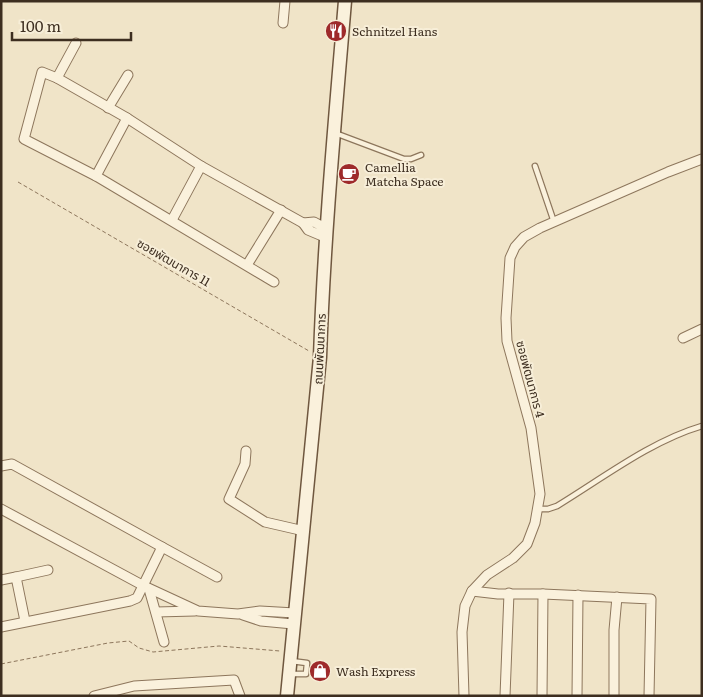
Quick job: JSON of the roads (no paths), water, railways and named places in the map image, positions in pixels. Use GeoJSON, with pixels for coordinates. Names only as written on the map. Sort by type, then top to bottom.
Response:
{"type":"FeatureCollection","features":[{"type":"Feature","properties":{"kind":"street"},"geometry":{"type":"LineString","coordinates":[[283,23],[285,1]]}},
{"type":"Feature","properties":{"kind":"street","name":"ถนนพัฒนาการ"},"geometry":{"type":"LineString","coordinates":[[287,696],[320,357],[334,133],[345,1]]}},
{"type":"Feature","properties":{"kind":"street"},"geometry":{"type":"LineString","coordinates":[[57,78],[76,43]]}},
{"type":"Feature","properties":{"kind":"street"},"geometry":{"type":"LineString","coordinates":[[274,282],[96,176],[24,139],[42,72],[57,78],[127,118],[201,166],[303,223],[314,222],[327,234]]}},
{"type":"Feature","properties":{"kind":"street"},"geometry":{"type":"LineString","coordinates":[[108,108],[128,74]]}},
{"type":"Feature","properties":{"kind":"street"},"geometry":{"type":"LineString","coordinates":[[96,176],[127,118]]}},
{"type":"Feature","properties":{"kind":"street","name":"ซอยพัฒนาการ 4"},"geometry":{"type":"LineString","coordinates":[[464,696],[462,632],[465,606],[472,591],[487,575],[512,558],[527,544],[535,523],[540,494],[531,428],[507,341],[506,318],[510,258],[515,247],[524,237],[668,172],[702,159]]}},
{"type":"Feature","properties":{"kind":"street"},"geometry":{"type":"LineString","coordinates":[[172,220],[201,166]]}},
{"type":"Feature","properties":{"kind":"street"},"geometry":{"type":"LineString","coordinates":[[247,265],[281,210]]}},
{"type":"Feature","properties":{"kind":"street"},"geometry":{"type":"LineString","coordinates":[[683,338],[702,329]]}},
{"type":"Feature","properties":{"kind":"street"},"geometry":{"type":"LineString","coordinates":[[246,451],[245,464],[229,499],[265,522],[304,531]]}},
{"type":"Feature","properties":{"kind":"street"},"geometry":{"type":"LineString","coordinates":[[1,466],[12,464],[217,576]]}},
{"type":"Feature","properties":{"kind":"street"},"geometry":{"type":"LineString","coordinates":[[1,509],[146,588],[198,612]]}},
{"type":"Feature","properties":{"kind":"street"},"geometry":{"type":"LineString","coordinates":[[1,627],[137,598],[146,588],[162,547]]}},
{"type":"Feature","properties":{"kind":"street"},"geometry":{"type":"LineString","coordinates":[[1,580],[48,570]]}},
{"type":"Feature","properties":{"kind":"street"},"geometry":{"type":"LineString","coordinates":[[16,577],[25,622]]}},
{"type":"Feature","properties":{"kind":"street"},"geometry":{"type":"LineString","coordinates":[[146,588],[156,612],[164,642]]}},
{"type":"Feature","properties":{"kind":"street"},"geometry":{"type":"LineString","coordinates":[[472,591],[651,599],[649,696]]}},
{"type":"Feature","properties":{"kind":"street"},"geometry":{"type":"LineString","coordinates":[[505,696],[508,593]]}},
{"type":"Feature","properties":{"kind":"street"},"geometry":{"type":"LineString","coordinates":[[542,696],[543,594]]}},
{"type":"Feature","properties":{"kind":"street"},"geometry":{"type":"LineString","coordinates":[[578,595],[578,696]]}},
{"type":"Feature","properties":{"kind":"street"},"geometry":{"type":"LineString","coordinates":[[614,696],[614,630],[617,597]]}},
{"type":"Feature","properties":{"kind":"street"},"geometry":{"type":"LineString","coordinates":[[156,612],[238,614],[260,611],[294,619]]}},
{"type":"Feature","properties":{"kind":"street"},"geometry":{"type":"LineString","coordinates":[[94,696],[234,680],[240,696]]}},
{"type":"Feature","properties":{"kind":"lane"},"geometry":{"type":"LineString","coordinates":[[334,133],[404,159],[411,159],[421,155]]}},
{"type":"Feature","properties":{"kind":"lane"},"geometry":{"type":"LineString","coordinates":[[536,166],[554,222]]}},
{"type":"Feature","properties":{"kind":"lane"},"geometry":{"type":"LineString","coordinates":[[538,509],[548,509],[557,506],[648,448],[702,426]]}},
{"type":"Feature","properties":{"kind":"place","name":"Schnitzel Hans"},"geometry":{"type":"Point","coordinates":[336,31]}},
{"type":"Feature","properties":{"kind":"place","name":"Camellia Matcha Space"},"geometry":{"type":"Point","coordinates":[349,174]}},
{"type":"Feature","properties":{"kind":"place","name":"Wash Express"},"geometry":{"type":"Point","coordinates":[320,671]}}]}
